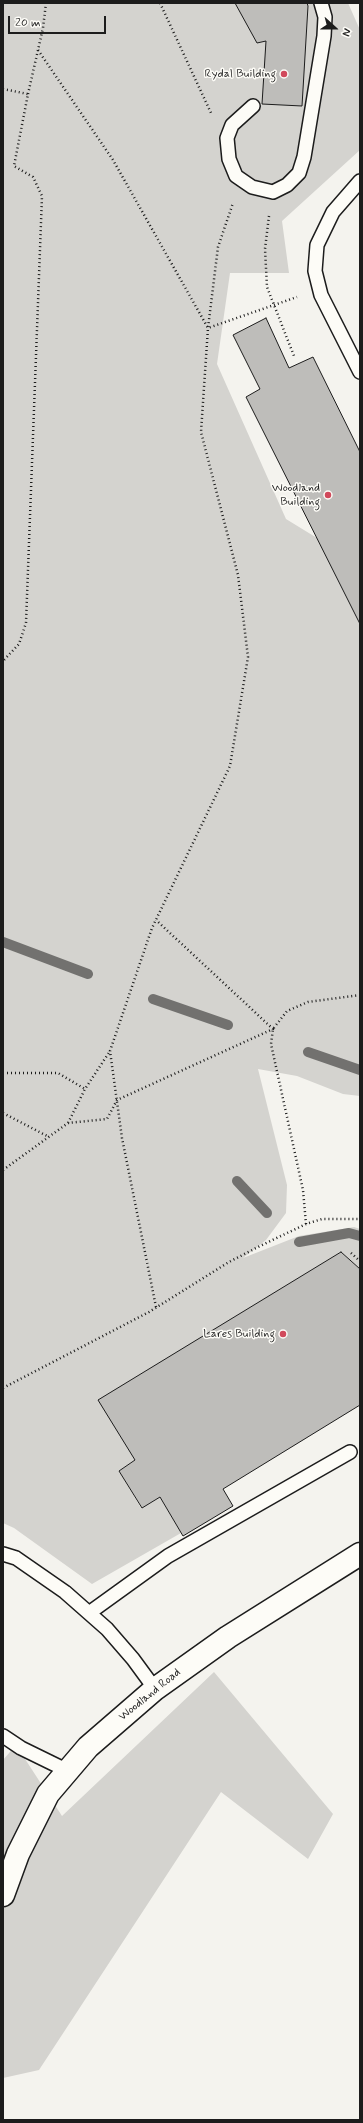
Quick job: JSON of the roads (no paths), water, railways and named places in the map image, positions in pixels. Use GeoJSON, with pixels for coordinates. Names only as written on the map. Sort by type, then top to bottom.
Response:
{"type":"FeatureCollection","features":[{"type":"Feature","properties":{"kind":"street","name":"Woodland Road"},"geometry":{"type":"LineString","coordinates":[[3,1895],[18,1854],[48,1794],[88,1747],[155,1689],[228,1637],[360,1554]]}},
{"type":"Feature","properties":{"kind":"lane"},"geometry":{"type":"LineString","coordinates":[[253,106],[232,125],[227,138],[229,159],[236,176],[252,187],[273,192],[287,186],[298,173],[304,156],[324,36],[325,17],[321,3]]}},
{"type":"Feature","properties":{"kind":"lane"},"geometry":{"type":"LineString","coordinates":[[358,189],[333,212],[317,245],[315,271],[321,295],[360,372]]}},
{"type":"Feature","properties":{"kind":"lane"},"geometry":{"type":"LineString","coordinates":[[89,1613],[168,1556],[350,1452]]}},
{"type":"Feature","properties":{"kind":"lane"},"geometry":{"type":"LineString","coordinates":[[3,1554],[16,1558],[66,1592],[107,1629],[134,1659],[155,1689]]}},
{"type":"Feature","properties":{"kind":"lane"},"geometry":{"type":"LineString","coordinates":[[3,1736],[21,1748],[68,1771]]}},
{"type":"Feature","properties":{"kind":"waterway"},"geometry":{"type":"LineString","coordinates":[[3,942],[88,974]]}},
{"type":"Feature","properties":{"kind":"waterway"},"geometry":{"type":"LineString","coordinates":[[153,999],[228,1025]]}},
{"type":"Feature","properties":{"kind":"waterway"},"geometry":{"type":"LineString","coordinates":[[308,1052],[360,1070]]}},
{"type":"Feature","properties":{"kind":"waterway"},"geometry":{"type":"LineString","coordinates":[[237,1181],[267,1213]]}},
{"type":"Feature","properties":{"kind":"waterway"},"geometry":{"type":"LineString","coordinates":[[299,1242],[349,1233],[360,1236]]}},
{"type":"Feature","properties":{"kind":"place","name":"Rydal Building"},"geometry":{"type":"Point","coordinates":[284,74]}},
{"type":"Feature","properties":{"kind":"place","name":"Woodland Building"},"geometry":{"type":"Point","coordinates":[328,495]}},
{"type":"Feature","properties":{"kind":"place","name":"Lares Building"},"geometry":{"type":"Point","coordinates":[283,1334]}}]}
